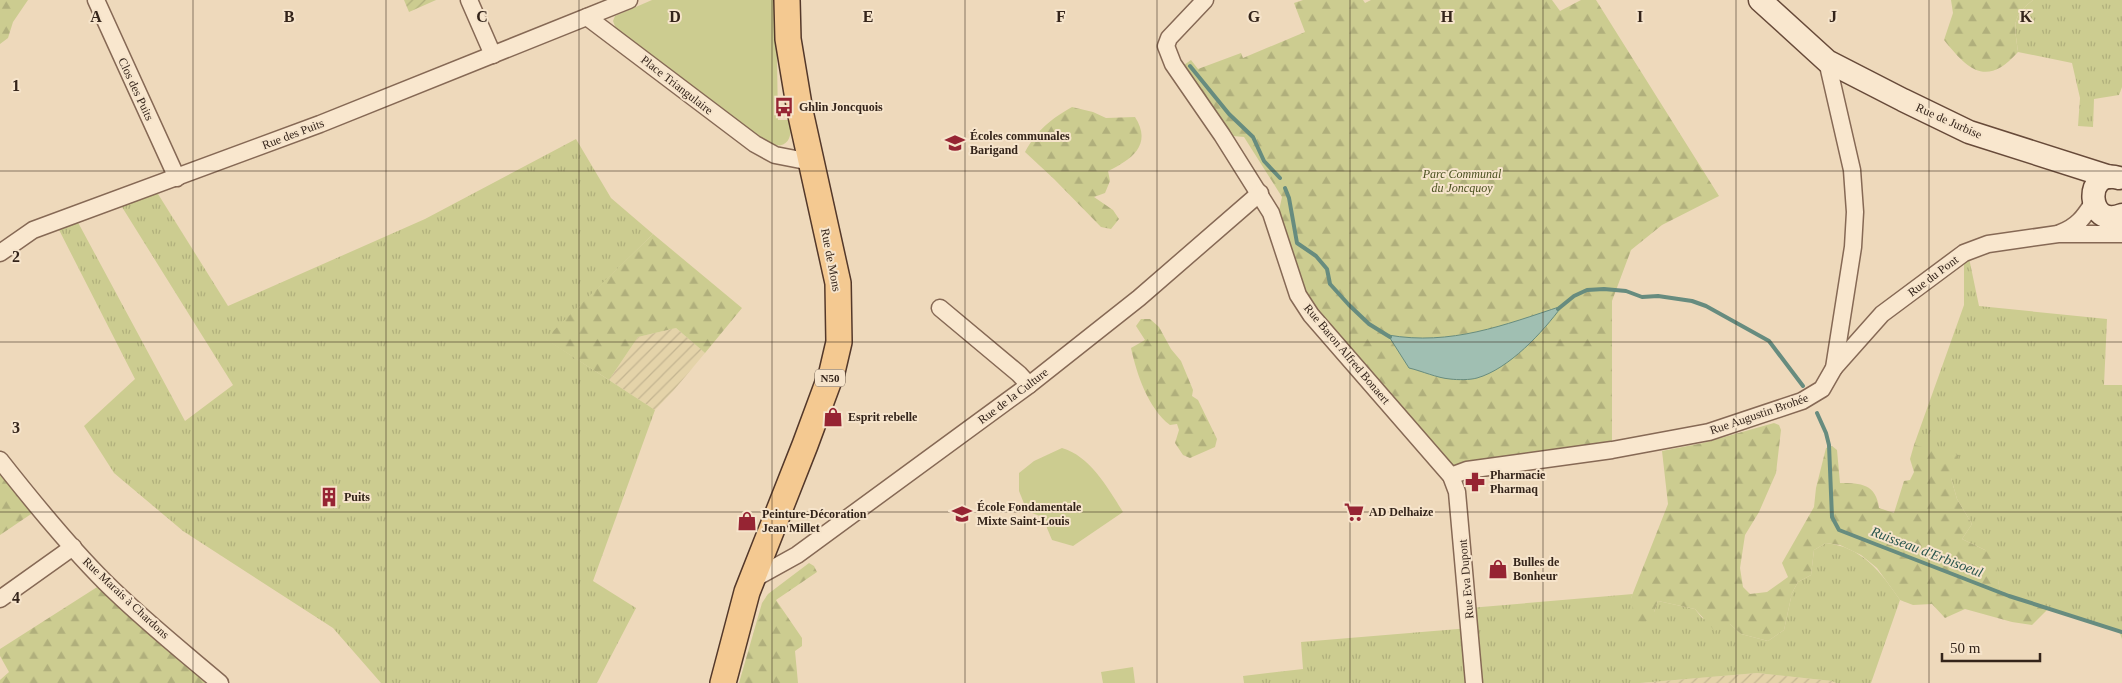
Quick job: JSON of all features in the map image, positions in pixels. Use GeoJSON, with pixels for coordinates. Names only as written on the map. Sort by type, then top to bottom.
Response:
{"type":"FeatureCollection","features":[{"type":"Feature","properties":{"kind":"main road","name":"Rue de Mons"},"geometry":{"type":"LineString","coordinates":[[723,683],[752,580],[832,372],[839,342],[838,283],[811,162],[788,39],[787,0]]}},
{"type":"Feature","properties":{"kind":"street","name":"Clos des Puits"},"geometry":{"type":"LineString","coordinates":[[96,0],[177,178]]}},
{"type":"Feature","properties":{"kind":"street"},"geometry":{"type":"LineString","coordinates":[[469,0],[493,55]]}},
{"type":"Feature","properties":{"kind":"street"},"geometry":{"type":"LineString","coordinates":[[588,17],[629,0]]}},
{"type":"Feature","properties":{"kind":"street","name":"Rue Baron Alfred Bonaert"},"geometry":{"type":"LineString","coordinates":[[1204,0],[1169,38],[1166,46],[1173,64],[1260,193],[1276,224],[1298,295],[1311,314],[1451,476]]}},
{"type":"Feature","properties":{"kind":"street","name":"Rue de Jurbise"},"geometry":{"type":"LineString","coordinates":[[1760,0],[1827,61],[1903,100],[1969,132],[2077,167],[2119,178]]}},
{"type":"Feature","properties":{"kind":"street","name":"Rue des Puits"},"geometry":{"type":"LineString","coordinates":[[0,253],[33,230],[320,124],[588,17]]}},
{"type":"Feature","properties":{"kind":"street","name":"Place Triangulaire"},"geometry":{"type":"LineString","coordinates":[[588,17],[755,144],[775,155],[811,162]]}},
{"type":"Feature","properties":{"kind":"street","name":"Rue Augustin Brohée"},"geometry":{"type":"LineString","coordinates":[[1451,476],[1467,470],[1612,450],[1709,432],[1810,397],[1822,389],[1834,368],[1853,247],[1855,212],[1852,170],[1827,61]]}},
{"type":"Feature","properties":{"kind":"street"},"geometry":{"type":"LineString","coordinates":[[2077,167],[2090,182],[2093,199],[2101,213],[2120,227]]}},
{"type":"Feature","properties":{"kind":"street"},"geometry":{"type":"LineString","coordinates":[[2058,234],[2076,226],[2084,218],[2093,199],[2098,182],[2119,178]]}},
{"type":"Feature","properties":{"kind":"street","name":"Rue de la Culture"},"geometry":{"type":"LineString","coordinates":[[752,580],[797,555],[1030,385],[1139,298],[1260,193]]}},
{"type":"Feature","properties":{"kind":"street"},"geometry":{"type":"LineString","coordinates":[[2058,234],[2120,227]]}},
{"type":"Feature","properties":{"kind":"street","name":"Rue du Pont"},"geometry":{"type":"LineString","coordinates":[[1834,368],[1882,314],[1964,253],[1988,244],[2058,234]]}},
{"type":"Feature","properties":{"kind":"street"},"geometry":{"type":"LineString","coordinates":[[940,308],[1030,385]]}},
{"type":"Feature","properties":{"kind":"street","name":"Rue Marais à Chardons"},"geometry":{"type":"LineString","coordinates":[[0,460],[105,582],[220,683]]}},
{"type":"Feature","properties":{"kind":"street","name":"Rue Eva Dupont"},"geometry":{"type":"LineString","coordinates":[[1451,476],[1458,501],[1474,683]]}},
{"type":"Feature","properties":{"kind":"street"},"geometry":{"type":"LineString","coordinates":[[0,598],[74,547]]}},
{"type":"Feature","properties":{"kind":"shaded area"},"geometry":{"type":"Polygon","coordinates":[[[1562,306],[1535,338],[1513,358],[1501,367],[1474,379],[1445,378],[1409,368],[1388,335],[1411,338],[1455,336],[1477,332],[1562,306]]]}},
{"type":"Feature","properties":{"kind":"shaded area"},"geometry":{"type":"Polygon","coordinates":[[[676,328],[705,353],[655,410],[609,380],[638,337],[676,328]]]}},
{"type":"Feature","properties":{"kind":"shaded area"},"geometry":{"type":"Polygon","coordinates":[[[1757,673],[1836,683],[1640,683],[1757,673]]]}},
{"type":"Feature","properties":{"kind":"green space"},"geometry":{"type":"Polygon","coordinates":[[[0,0],[28,0],[13,22],[8,38],[0,44],[0,0]]]}},
{"type":"Feature","properties":{"kind":"green space"},"geometry":{"type":"Polygon","coordinates":[[[404,0],[436,0],[409,12],[404,0]]]}},
{"type":"Feature","properties":{"kind":"green space"},"geometry":{"type":"Polygon","coordinates":[[[652,0],[776,0],[778,120],[790,120],[791,129],[788,141],[784,144],[774,145],[760,140],[616,29],[613,21],[615,16],[652,0]]]}},
{"type":"Feature","properties":{"kind":"green space","name":"Parc Communal du Joncquoy"},"geometry":{"type":"Polygon","coordinates":[[[1303,0],[1363,0],[1365,3],[1371,0],[1552,0],[1560,11],[1581,0],[1596,0],[1719,196],[1662,225],[1631,250],[1612,301],[1612,450],[1451,476],[1311,315],[1276,224],[1282,197],[1244,137],[1222,135],[1177,70],[1191,60],[1198,69],[1241,53],[1243,58],[1305,32],[1294,3],[1303,0]]]}},
{"type":"Feature","properties":{"kind":"green space"},"geometry":{"type":"Polygon","coordinates":[[[1951,0],[2033,0],[2017,17],[2015,28],[2018,52],[2007,63],[1988,72],[1970,67],[1944,40],[1953,13],[1951,0]]]}},
{"type":"Feature","properties":{"kind":"green space"},"geometry":{"type":"Polygon","coordinates":[[[2033,0],[2122,0],[2122,87],[2119,95],[2094,99],[2093,127],[2078,126],[2080,98],[2072,63],[2018,52],[2015,28],[2017,17],[2033,0]]]}},
{"type":"Feature","properties":{"kind":"green space"},"geometry":{"type":"Polygon","coordinates":[[[1072,107],[1093,112],[1106,118],[1135,117],[1140,127],[1142,136],[1137,150],[1124,162],[1108,171],[1110,181],[1105,193],[1094,197],[1113,210],[1119,219],[1111,229],[1101,227],[1025,152],[1034,137],[1045,126],[1072,107]]]}},
{"type":"Feature","properties":{"kind":"green space"},"geometry":{"type":"Polygon","coordinates":[[[576,139],[611,198],[653,234],[546,339],[655,410],[593,581],[636,608],[597,683],[381,683],[333,628],[183,531],[114,473],[84,426],[135,379],[55,222],[74,215],[185,421],[233,385],[117,199],[153,186],[228,306],[425,219],[576,139]]]}},
{"type":"Feature","properties":{"kind":"green space"},"geometry":{"type":"Polygon","coordinates":[[[653,234],[742,308],[705,353],[676,328],[638,337],[609,380],[545,339],[653,234]]]}},
{"type":"Feature","properties":{"kind":"green space"},"geometry":{"type":"Polygon","coordinates":[[[1969,258],[1979,306],[2107,319],[2104,385],[2122,385],[2122,639],[2119,631],[2000,592],[1998,580],[1985,550],[1962,539],[1972,524],[1957,499],[1951,478],[1914,445],[1964,305],[1964,261],[1969,258]]]}},
{"type":"Feature","properties":{"kind":"green space"},"geometry":{"type":"Polygon","coordinates":[[[1141,319],[1150,319],[1159,327],[1171,349],[1181,361],[1193,390],[1192,396],[1198,400],[1217,439],[1215,447],[1190,458],[1183,455],[1175,443],[1179,430],[1177,424],[1170,425],[1155,410],[1140,380],[1131,348],[1145,340],[1136,326],[1141,319]]]}},
{"type":"Feature","properties":{"kind":"green space"},"geometry":{"type":"Polygon","coordinates":[[[1774,423],[1779,425],[1781,430],[1776,473],[1759,512],[1745,535],[1740,568],[1743,587],[1750,594],[1767,592],[1788,577],[1782,563],[1814,507],[1816,488],[1826,448],[1832,446],[1837,450],[1840,483],[1866,486],[1875,494],[1879,508],[1894,513],[1904,481],[1910,480],[1914,472],[1910,459],[1914,445],[1959,455],[1951,478],[1957,499],[1972,524],[1962,539],[1985,550],[1995,558],[2000,592],[2049,608],[2032,625],[2012,622],[1965,609],[1945,618],[1932,604],[1913,605],[1900,600],[1877,568],[1861,555],[1840,545],[1826,543],[1814,550],[1811,575],[1798,582],[1792,593],[1784,630],[1768,641],[1741,634],[1730,624],[1715,631],[1695,609],[1658,601],[1654,612],[1645,623],[1634,620],[1631,598],[1668,504],[1662,451],[1703,443],[1774,423]]]}},
{"type":"Feature","properties":{"kind":"green space"},"geometry":{"type":"Polygon","coordinates":[[[1062,448],[1072,452],[1090,465],[1123,512],[1073,546],[1052,540],[1045,518],[1027,511],[1019,491],[1019,473],[1034,461],[1062,448]]]}},
{"type":"Feature","properties":{"kind":"green space"},"geometry":{"type":"Polygon","coordinates":[[[0,460],[40,508],[0,535],[0,460]]]}},
{"type":"Feature","properties":{"kind":"green space"},"geometry":{"type":"Polygon","coordinates":[[[1826,543],[1839,545],[1860,555],[1878,571],[1900,600],[1871,683],[1836,683],[1757,673],[1640,683],[1244,683],[1243,676],[1303,669],[1301,642],[1470,628],[1469,608],[1633,594],[1631,598],[1654,612],[1658,601],[1695,609],[1702,618],[1730,624],[1741,634],[1768,641],[1784,630],[1792,593],[1798,582],[1811,575],[1814,550],[1826,543]]]}},
{"type":"Feature","properties":{"kind":"green space"},"geometry":{"type":"Polygon","coordinates":[[[809,563],[814,566],[817,572],[776,600],[802,638],[802,646],[795,651],[798,683],[739,683],[762,603],[768,594],[809,563]]]}},
{"type":"Feature","properties":{"kind":"green space"},"geometry":{"type":"Polygon","coordinates":[[[105,582],[220,683],[0,683],[0,680],[9,672],[0,656],[0,649],[105,582]]]}},
{"type":"Feature","properties":{"kind":"green space"},"geometry":{"type":"Polygon","coordinates":[[[1133,667],[1135,683],[1103,683],[1101,672],[1133,667]]]}},
{"type":"Feature","properties":{"kind":"waterway","name":"Ruisseau d'Erbisoeul"},"geometry":{"type":"LineString","coordinates":[[1190,66],[1229,114],[1253,137],[1264,161],[1280,178]]}},
{"type":"Feature","properties":{"kind":"waterway","name":"Ruisseau d'Erbisoeul"},"geometry":{"type":"LineString","coordinates":[[1285,188],[1289,198],[1297,243],[1316,256],[1327,269],[1330,284],[1349,305],[1369,324],[1390,337]]}},
{"type":"Feature","properties":{"kind":"waterway","name":"Ruisseau d'Erbisoeul"},"geometry":{"type":"LineString","coordinates":[[1558,309],[1574,296],[1587,290],[1626,291],[1642,297],[1658,296],[1692,301],[1706,306],[1769,341],[1803,386]]}},
{"type":"Feature","properties":{"kind":"waterway","name":"Ruisseau d'Erbisoeul"},"geometry":{"type":"LineString","coordinates":[[1817,413],[1829,445],[1832,517],[1839,530],[2009,596],[2122,632]]}},
{"type":"Feature","properties":{"kind":"place","name":"Ghlin Joncquois"},"geometry":{"type":"Point","coordinates":[784,107]}},
{"type":"Feature","properties":{"kind":"place","name":"Écoles communales Barigand"},"geometry":{"type":"Point","coordinates":[955,143]}},
{"type":"Feature","properties":{"kind":"place","name":"Esprit rebelle"},"geometry":{"type":"Point","coordinates":[833,417]}},
{"type":"Feature","properties":{"kind":"place","name":"Pharmacie Pharmaq"},"geometry":{"type":"Point","coordinates":[1475,482]}},
{"type":"Feature","properties":{"kind":"place","name":"Puits"},"geometry":{"type":"Point","coordinates":[329,497]}},
{"type":"Feature","properties":{"kind":"place","name":"AD Delhaize"},"geometry":{"type":"Point","coordinates":[1354,512]}},
{"type":"Feature","properties":{"kind":"place","name":"École Fondamentale Mixte Saint-Louis"},"geometry":{"type":"Point","coordinates":[962,514]}},
{"type":"Feature","properties":{"kind":"place","name":"Peinture-Décoration Jean Millet"},"geometry":{"type":"Point","coordinates":[747,521]}},
{"type":"Feature","properties":{"kind":"place","name":"Bulles de Bonheur"},"geometry":{"type":"Point","coordinates":[1498,569]}}]}
